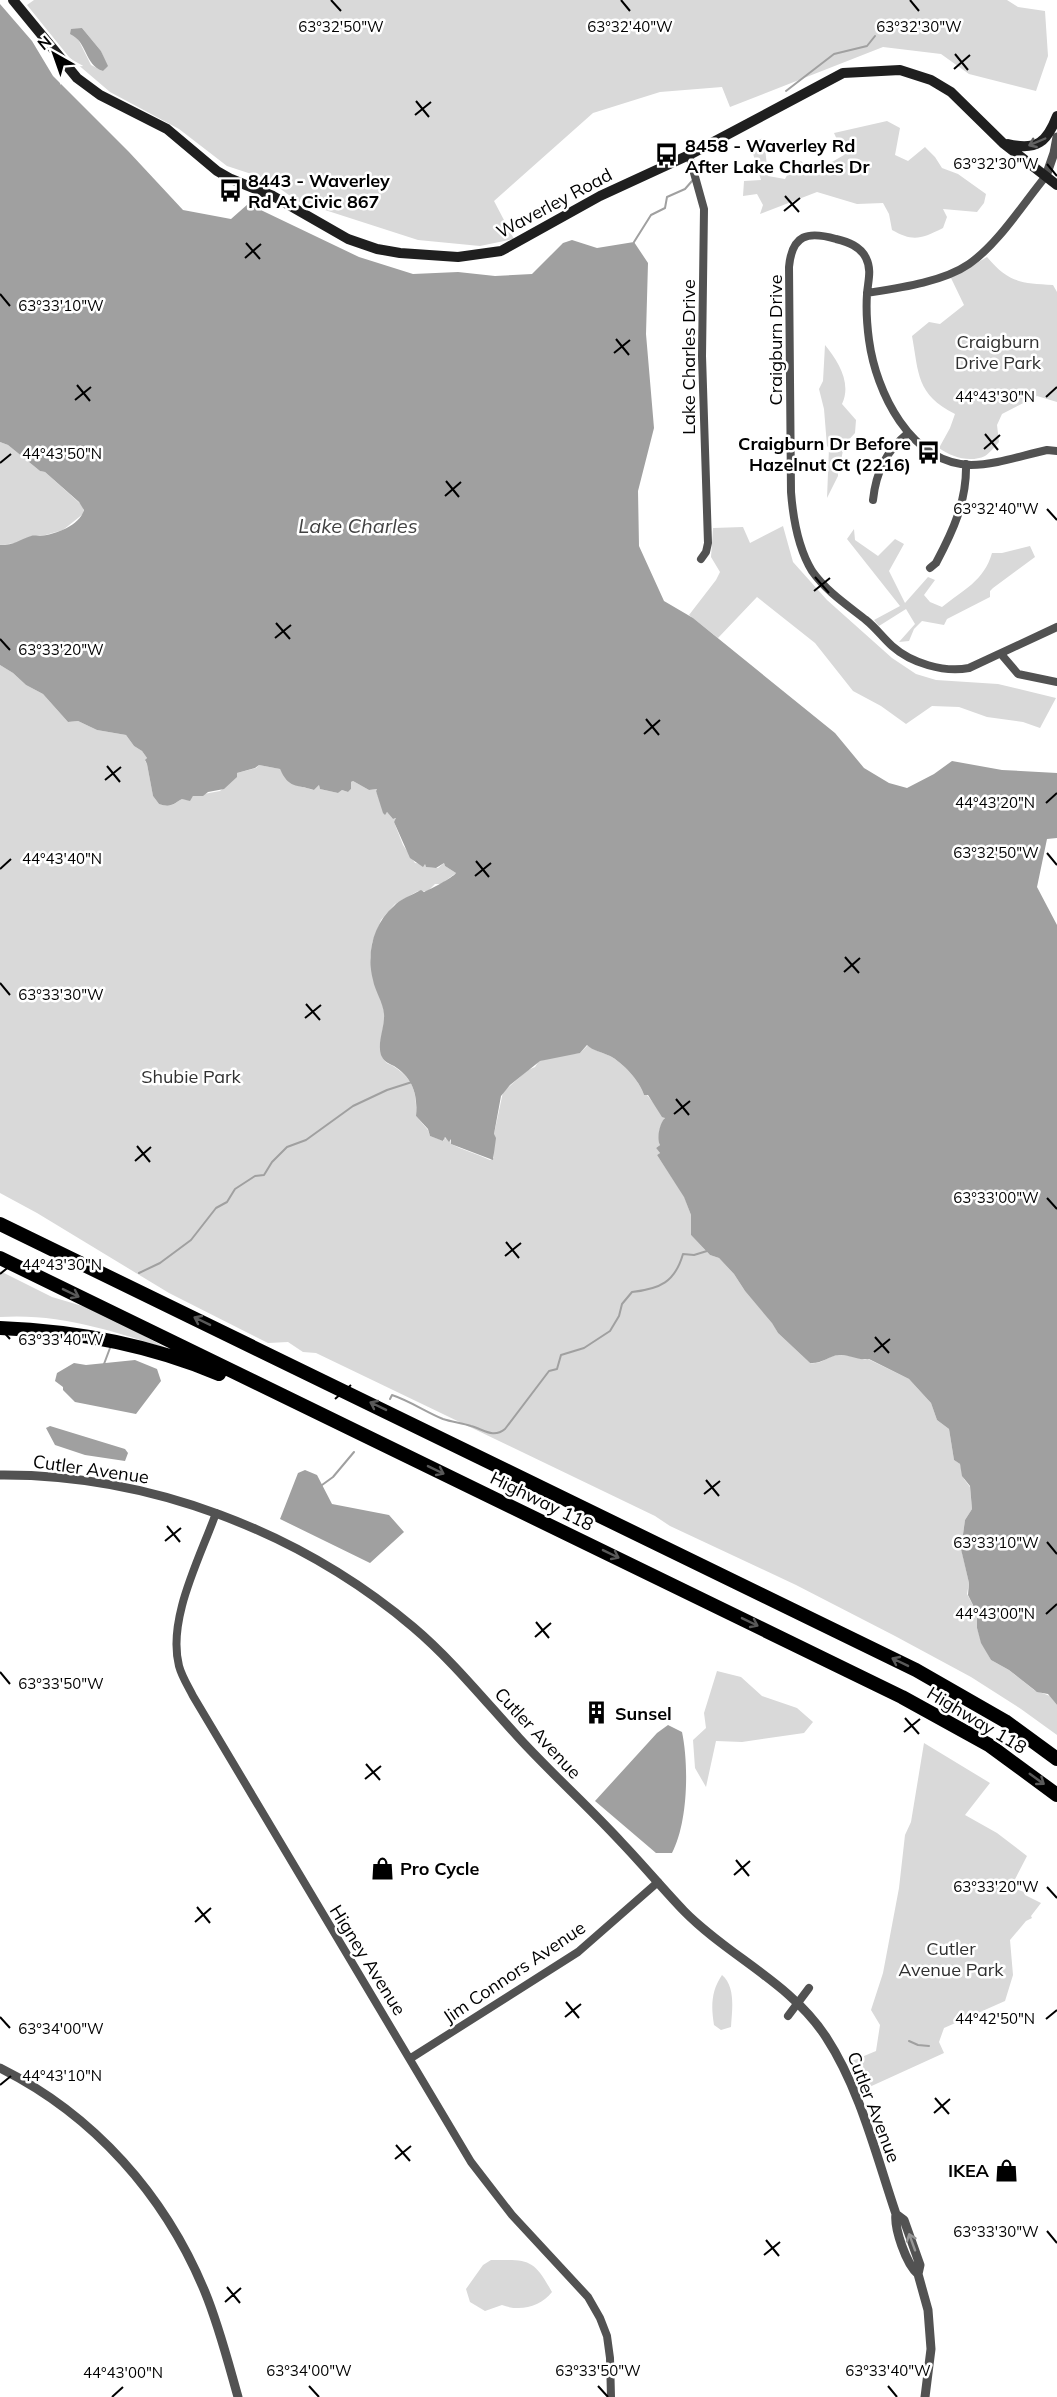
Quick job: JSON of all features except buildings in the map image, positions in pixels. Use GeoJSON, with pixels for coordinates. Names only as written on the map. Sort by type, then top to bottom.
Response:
{"type":"FeatureCollection","features":[{"type":"Feature","properties":{"kind":"highway"},"geometry":{"type":"LineString","coordinates":[[0,1214],[144,1294]]}},
{"type":"Feature","properties":{"kind":"highway","name":"Highway 118"},"geometry":{"type":"LineString","coordinates":[[0,1224],[916,1670],[1005,1721],[1057,1759]]}},
{"type":"Feature","properties":{"kind":"highway","name":"Highway 118"},"geometry":{"type":"LineString","coordinates":[[0,1258],[911,1701],[989,1745],[1057,1795]]}},
{"type":"Feature","properties":{"kind":"highway"},"geometry":{"type":"LineString","coordinates":[[0,1328],[70,1332],[150,1349],[189,1361],[408,1456]]}},
{"type":"Feature","properties":{"kind":"main road","name":"Waverley Road"},"geometry":{"type":"LineString","coordinates":[[13,0],[70,70],[88,87],[167,129],[217,171],[231,179],[273,196],[347,239],[377,249],[436,257],[469,256],[501,251],[600,196],[689,155],[843,73],[900,70],[931,80],[951,92],[1003,143],[1057,185]]}},
{"type":"Feature","properties":{"kind":"main road"},"geometry":{"type":"LineString","coordinates":[[1003,143],[1022,147],[1043,141],[1047,138],[1057,116]]}},
{"type":"Feature","properties":{"kind":"street"},"geometry":{"type":"LineString","coordinates":[[867,293],[943,277],[969,264],[986,249],[1046,176],[1057,137]]}},
{"type":"Feature","properties":{"kind":"street","name":"Lake Charles Drive"},"geometry":{"type":"LineString","coordinates":[[689,155],[704,214],[702,356],[708,546],[701,559]]}},
{"type":"Feature","properties":{"kind":"street","name":"Craigburn Drive"},"geometry":{"type":"LineString","coordinates":[[1057,451],[1047,450],[996,461],[966,464],[942,459],[923,447],[897,419],[875,365],[869,340],[867,293],[870,277],[867,260],[856,246],[819,234],[807,235],[797,242],[791,254],[789,267],[791,492],[795,526],[805,557],[812,570],[826,587],[872,625],[891,645],[909,657],[928,665],[961,669],[1001,654],[1057,627]]}},
{"type":"Feature","properties":{"kind":"street"},"geometry":{"type":"LineString","coordinates":[[873,500],[877,477],[884,459],[893,446],[908,432]]}},
{"type":"Feature","properties":{"kind":"street"},"geometry":{"type":"LineString","coordinates":[[930,568],[936,563],[958,519],[964,493],[966,464]]}},
{"type":"Feature","properties":{"kind":"street"},"geometry":{"type":"LineString","coordinates":[[1001,654],[1018,674],[1057,682]]}},
{"type":"Feature","properties":{"kind":"street","name":"Cutler Avenue"},"geometry":{"type":"LineString","coordinates":[[0,1475],[63,1478],[133,1488],[216,1513],[282,1541],[325,1564],[415,1629],[704,1929],[797,2004],[826,2036],[840,2060],[860,2108],[896,2214],[895,2223],[911,2268],[918,2274],[928,2310],[931,2334],[931,2360],[925,2397]]}},
{"type":"Feature","properties":{"kind":"street","name":"Higney Avenue"},"geometry":{"type":"LineString","coordinates":[[216,1513],[178,1623],[177,1648],[182,1673],[331,1930],[411,2058],[458,2141],[489,2187],[512,2215],[588,2297],[607,2336],[611,2397]]}},
{"type":"Feature","properties":{"kind":"street","name":"Jim Connors Avenue"},"geometry":{"type":"LineString","coordinates":[[411,2058],[578,1952],[658,1882]]}},
{"type":"Feature","properties":{"kind":"street"},"geometry":{"type":"LineString","coordinates":[[788,2016],[809,1988]]}},
{"type":"Feature","properties":{"kind":"street"},"geometry":{"type":"LineString","coordinates":[[0,2068],[55,2100],[91,2129],[122,2159],[163,2211],[174,2228],[205,2292],[238,2397]]}},
{"type":"Feature","properties":{"kind":"green space"},"geometry":{"type":"Polygon","coordinates":[[[34,0],[1007,0],[1018,7],[1045,11],[1048,56],[1036,91],[969,74],[941,54],[883,47],[730,107],[722,87],[660,92],[593,113],[494,201],[514,239],[480,246],[418,240],[297,201],[267,179],[227,166],[179,129],[110,92],[69,57],[27,5],[34,0]],[[82,28],[77,37],[91,65],[103,71],[107,66],[101,51],[82,28]]]}},
{"type":"Feature","properties":{"kind":"green space"},"geometry":{"type":"Polygon","coordinates":[[[887,121],[900,128],[895,155],[908,161],[925,147],[942,168],[958,174],[986,194],[984,203],[977,212],[943,209],[947,217],[943,228],[923,237],[912,238],[892,230],[889,214],[883,203],[857,204],[817,192],[760,214],[763,205],[757,194],[743,196],[744,181],[761,180],[751,147],[757,140],[764,138],[768,176],[785,179],[791,168],[801,161],[813,173],[844,155],[834,133],[887,121]]]}},
{"type":"Feature","properties":{"kind":"green space","name":"Craigburn Drive Park"},"geometry":{"type":"Polygon","coordinates":[[[987,257],[1009,277],[1024,282],[1053,285],[1057,292],[1057,402],[1037,396],[1002,414],[997,425],[999,442],[985,456],[967,459],[949,454],[939,448],[955,414],[933,399],[921,382],[912,336],[929,322],[940,324],[964,305],[951,278],[987,257]]]}},
{"type":"Feature","properties":{"kind":"green space"},"geometry":{"type":"Polygon","coordinates":[[[825,345],[835,358],[842,373],[845,396],[842,404],[856,420],[855,433],[844,445],[840,466],[838,463],[838,476],[827,498],[829,448],[819,389],[823,381],[825,345]]]}},
{"type":"Feature","properties":{"kind":"green space"},"geometry":{"type":"Polygon","coordinates":[[[0,442],[8,445],[40,471],[45,472],[84,507],[83,514],[63,530],[0,545],[0,442]]]}},
{"type":"Feature","properties":{"kind":"green space"},"geometry":{"type":"Polygon","coordinates":[[[783,526],[793,562],[827,600],[892,658],[916,674],[936,680],[998,684],[1056,698],[1040,728],[1023,722],[987,717],[959,707],[932,706],[906,724],[881,706],[853,691],[815,643],[757,597],[718,638],[689,615],[720,572],[711,557],[713,528],[743,527],[750,543],[783,526]]]}},
{"type":"Feature","properties":{"kind":"green space"},"geometry":{"type":"Polygon","coordinates":[[[854,529],[855,540],[878,556],[895,539],[904,544],[889,571],[905,603],[928,577],[935,580],[924,595],[930,602],[942,607],[978,578],[984,571],[992,553],[1002,553],[1030,546],[1035,557],[993,588],[990,591],[990,597],[947,619],[944,625],[922,621],[914,629],[909,641],[899,642],[915,624],[906,609],[879,626],[874,620],[900,606],[847,539],[854,529]]]}},
{"type":"Feature","properties":{"kind":"green space","name":"Shubie Park"},"geometry":{"type":"Polygon","coordinates":[[[0,665],[26,685],[43,694],[68,722],[78,721],[97,730],[126,735],[147,758],[145,761],[153,796],[159,804],[170,805],[182,799],[190,800],[193,796],[220,791],[236,777],[237,773],[259,765],[280,769],[290,782],[314,790],[319,785],[320,789],[338,793],[342,790],[348,792],[353,781],[369,790],[377,789],[385,814],[387,812],[393,819],[397,818],[394,822],[403,845],[415,863],[438,868],[444,863],[456,873],[441,884],[435,884],[428,891],[418,891],[395,904],[381,920],[372,943],[370,959],[384,1012],[380,1047],[383,1058],[410,1081],[415,1094],[416,1116],[428,1130],[430,1136],[444,1141],[443,1137],[450,1141],[450,1139],[451,1144],[490,1160],[494,1158],[494,1134],[503,1092],[528,1070],[535,1067],[539,1061],[580,1053],[588,1045],[625,1067],[635,1078],[644,1095],[647,1095],[665,1117],[660,1131],[660,1145],[656,1148],[660,1153],[657,1155],[684,1196],[691,1215],[691,1235],[710,1255],[719,1258],[734,1274],[778,1333],[810,1363],[818,1363],[838,1355],[868,1359],[909,1379],[931,1403],[937,1420],[949,1429],[954,1460],[960,1464],[964,1479],[970,1487],[972,1509],[965,1520],[961,1548],[969,1583],[967,1594],[977,1613],[977,1628],[981,1641],[991,1660],[1009,1670],[1034,1690],[1050,1696],[1057,1705],[1057,1735],[971,1677],[796,1585],[316,1353],[303,1352],[288,1342],[268,1343],[169,1293],[0,1193],[0,665]]]}},
{"type":"Feature","properties":{"kind":"green space"},"geometry":{"type":"Polygon","coordinates":[[[0,1271],[52,1297],[99,1311],[168,1349],[106,1330],[65,1321],[22,1316],[0,1317],[0,1271]]]}},
{"type":"Feature","properties":{"kind":"green space"},"geometry":{"type":"Polygon","coordinates":[[[717,1671],[741,1677],[762,1696],[797,1708],[813,1722],[804,1733],[742,1742],[716,1741],[706,1787],[695,1768],[693,1740],[706,1728],[704,1713],[717,1671]]]}},
{"type":"Feature","properties":{"kind":"green space","name":"Cutler Avenue Park"},"geometry":{"type":"Polygon","coordinates":[[[924,1743],[990,1783],[965,1815],[997,1833],[1027,1856],[1011,1887],[1041,1903],[1031,1916],[1032,1918],[1026,1921],[1010,1940],[1013,1975],[1005,2001],[944,2028],[939,2042],[944,2053],[865,2089],[852,2061],[876,2051],[880,2025],[871,2010],[883,1973],[899,1888],[905,1835],[911,1822],[924,1743]]]}},
{"type":"Feature","properties":{"kind":"green space"},"geometry":{"type":"Polygon","coordinates":[[[722,1975],[731,1992],[732,2006],[731,2027],[721,2030],[714,2025],[712,2005],[716,1987],[722,1975]]]}},
{"type":"Feature","properties":{"kind":"green space"},"geometry":{"type":"Polygon","coordinates":[[[491,2260],[514,2260],[529,2263],[540,2273],[552,2292],[536,2305],[529,2307],[516,2308],[502,2305],[485,2311],[470,2302],[466,2289],[483,2265],[491,2260]]]}},
{"type":"Feature","properties":{"kind":"water","name":"Lake Charles"},"geometry":{"type":"Polygon","coordinates":[[[0,4],[32,41],[53,76],[183,210],[231,219],[248,204],[359,257],[413,274],[458,272],[495,276],[532,274],[563,243],[572,240],[597,248],[634,242],[648,263],[646,334],[654,428],[638,491],[639,546],[664,601],[693,618],[835,733],[864,768],[889,783],[907,788],[934,774],[952,761],[1002,770],[1057,773],[1057,838],[1047,839],[1037,887],[1057,925],[1057,1705],[1048,1694],[1037,1692],[1009,1670],[991,1660],[981,1643],[977,1628],[977,1613],[968,1595],[969,1583],[961,1549],[965,1520],[972,1509],[970,1486],[962,1476],[960,1464],[954,1460],[949,1429],[937,1420],[931,1403],[909,1379],[869,1359],[846,1355],[810,1363],[778,1333],[734,1274],[719,1258],[710,1255],[691,1235],[691,1215],[684,1197],[657,1155],[660,1153],[656,1148],[660,1145],[659,1131],[665,1118],[662,1117],[648,1095],[644,1095],[635,1078],[625,1067],[610,1056],[587,1045],[580,1053],[540,1061],[510,1085],[501,1096],[494,1134],[496,1138],[493,1160],[451,1144],[451,1139],[449,1142],[445,1137],[443,1141],[430,1136],[428,1129],[416,1116],[415,1094],[410,1082],[381,1055],[384,1014],[375,988],[370,960],[376,930],[387,913],[403,899],[421,890],[424,892],[456,873],[444,863],[436,868],[426,867],[425,864],[423,867],[410,858],[394,822],[396,818],[393,819],[387,812],[385,815],[383,813],[377,789],[369,790],[353,781],[348,792],[342,790],[338,793],[320,789],[319,785],[314,790],[290,783],[280,769],[259,765],[237,773],[237,777],[224,789],[208,792],[203,796],[193,796],[190,801],[182,799],[174,804],[159,804],[153,796],[145,760],[147,758],[126,735],[97,730],[78,721],[68,722],[43,694],[26,685],[0,665],[0,545],[60,531],[77,521],[84,510],[79,502],[45,472],[40,471],[8,445],[0,442],[0,4]]]}},
{"type":"Feature","properties":{"kind":"water"},"geometry":{"type":"Polygon","coordinates":[[[82,28],[101,51],[108,66],[103,71],[92,64],[80,42],[70,34],[71,29],[82,28]]]}},
{"type":"Feature","properties":{"kind":"water"},"geometry":{"type":"Polygon","coordinates":[[[135,1360],[157,1369],[161,1381],[136,1414],[75,1402],[55,1381],[57,1373],[74,1363],[86,1365],[135,1360]]]}},
{"type":"Feature","properties":{"kind":"water"},"geometry":{"type":"Polygon","coordinates":[[[50,1426],[125,1449],[128,1453],[125,1461],[85,1455],[55,1445],[46,1428],[50,1426]]]}},
{"type":"Feature","properties":{"kind":"water"},"geometry":{"type":"Polygon","coordinates":[[[305,1470],[317,1475],[332,1504],[389,1515],[404,1532],[370,1563],[280,1519],[298,1473],[305,1470]]]}},
{"type":"Feature","properties":{"kind":"water"},"geometry":{"type":"Polygon","coordinates":[[[668,1725],[682,1732],[686,1761],[686,1794],[681,1826],[672,1853],[656,1853],[595,1801],[657,1733],[668,1725]]]}},
{"type":"Feature","properties":{"kind":"waterway"},"geometry":{"type":"LineString","coordinates":[[786,91],[834,54],[867,46],[875,36]]}},
{"type":"Feature","properties":{"kind":"waterway"},"geometry":{"type":"LineString","coordinates":[[634,242],[651,215],[665,208],[667,197],[685,189],[692,181]]}},
{"type":"Feature","properties":{"kind":"waterway"},"geometry":{"type":"LineString","coordinates":[[139,1273],[160,1263],[191,1240],[216,1208],[227,1202],[235,1189],[255,1176],[264,1175],[272,1162],[287,1147],[306,1140],[353,1106],[387,1090],[412,1082]]}},
{"type":"Feature","properties":{"kind":"waterway"},"geometry":{"type":"LineString","coordinates":[[390,1399],[392,1395],[443,1419],[492,1433],[501,1432],[549,1371],[557,1369],[561,1355],[584,1348],[610,1331],[619,1316],[622,1304],[632,1292],[651,1289],[671,1278],[683,1254],[694,1255],[707,1251]]}},
{"type":"Feature","properties":{"kind":"waterway"},"geometry":{"type":"LineString","coordinates":[[104,1364],[110,1348]]}},
{"type":"Feature","properties":{"kind":"waterway"},"geometry":{"type":"LineString","coordinates":[[322,1485],[333,1477],[354,1452]]}},
{"type":"Feature","properties":{"kind":"waterway"},"geometry":{"type":"LineString","coordinates":[[909,2041],[929,2046]]}},
{"type":"Feature","properties":{"kind":"place","name":"8458 - Waverley Rd After Lake Charles Dr"},"geometry":{"type":"Point","coordinates":[667,155]}},
{"type":"Feature","properties":{"kind":"place","name":"8443 - Waverley Rd At Civic 867"},"geometry":{"type":"Point","coordinates":[230,190]}},
{"type":"Feature","properties":{"kind":"place","name":"Craigburn Dr Before Hazelnut Ct (2216)"},"geometry":{"type":"Point","coordinates":[929,453]}},
{"type":"Feature","properties":{"kind":"place","name":"Sunsel"},"geometry":{"type":"Point","coordinates":[597,1713]}},
{"type":"Feature","properties":{"kind":"place","name":"Pro Cycle"},"geometry":{"type":"Point","coordinates":[382,1868]}},
{"type":"Feature","properties":{"kind":"place","name":"IKEA"},"geometry":{"type":"Point","coordinates":[1007,2170]}}]}
